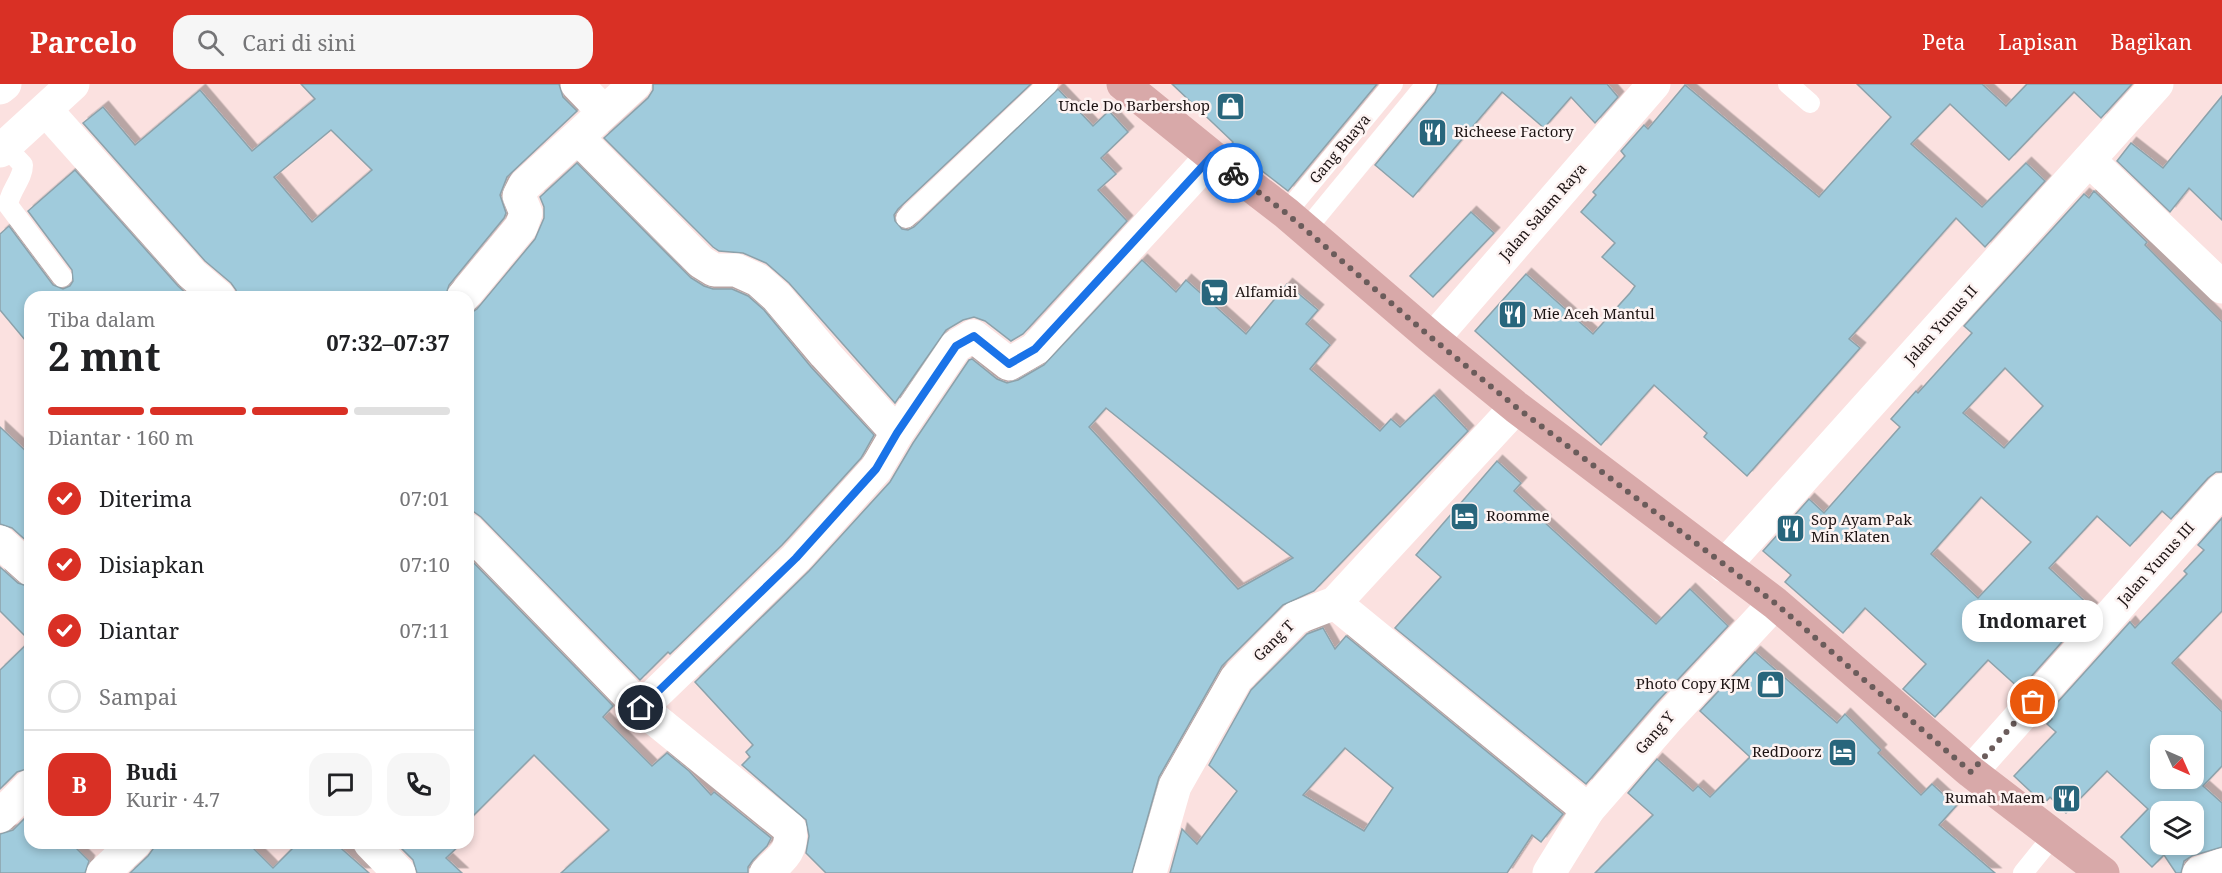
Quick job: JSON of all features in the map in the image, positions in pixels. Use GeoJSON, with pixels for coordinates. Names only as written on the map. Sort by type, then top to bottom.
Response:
{"type":"FeatureCollection","features":[{"type":"Feature","properties":{"kind":"main road"},"geometry":{"type":"LineString","coordinates":[[1123,84],[1295,222],[1516,407],[1775,603],[1971,772],[2103,873]]}},
{"type":"Feature","properties":{"kind":"street"},"geometry":{"type":"LineString","coordinates":[[0,88],[5,84]]}},
{"type":"Feature","properties":{"kind":"street"},"geometry":{"type":"LineString","coordinates":[[3,148],[73,84]]}},
{"type":"Feature","properties":{"kind":"street"},"geometry":{"type":"LineString","coordinates":[[577,84],[604,112]]}},
{"type":"Feature","properties":{"kind":"street"},"geometry":{"type":"LineString","coordinates":[[468,291],[521,227],[526,213],[519,192],[635,84]]}},
{"type":"Feature","properties":{"kind":"street","name":"Jalan Salam Raya"},"geometry":{"type":"LineString","coordinates":[[1433,339],[1654,84]]}},
{"type":"Feature","properties":{"kind":"street","name":"Jalan Yunus II"},"geometry":{"type":"LineString","coordinates":[[1724,566],[2157,84]]}},
{"type":"Feature","properties":{"kind":"street"},"geometry":{"type":"LineString","coordinates":[[46,110],[192,274],[212,291]]}},
{"type":"Feature","properties":{"kind":"street"},"geometry":{"type":"LineString","coordinates":[[578,138],[701,262],[714,270],[736,270],[758,280],[777,297],[897,433]]}},
{"type":"Feature","properties":{"kind":"street"},"geometry":{"type":"LineString","coordinates":[[641,708],[796,558],[876,469],[897,433],[956,346],[974,336],[1009,364],[1035,349],[1212,156]]}},
{"type":"Feature","properties":{"kind":"street"},"geometry":{"type":"LineString","coordinates":[[2089,160],[2222,287]]}},
{"type":"Feature","properties":{"kind":"street","name":"Gang T"},"geometry":{"type":"LineString","coordinates":[[1150,873],[1175,786],[1236,679],[1296,618],[1335,603],[1516,407]]}},
{"type":"Feature","properties":{"kind":"street","name":"Jalan Yunus III"},"geometry":{"type":"LineString","coordinates":[[1971,772],[2222,490]]}},
{"type":"Feature","properties":{"kind":"street"},"geometry":{"type":"LineString","coordinates":[[474,536],[641,708],[790,829],[791,842],[788,852],[766,873]]}},
{"type":"Feature","properties":{"kind":"street"},"geometry":{"type":"LineString","coordinates":[[0,542],[24,564]]}},
{"type":"Feature","properties":{"kind":"street"},"geometry":{"type":"LineString","coordinates":[[1335,603],[1588,810]]}},
{"type":"Feature","properties":{"kind":"street","name":"Gang Y"},"geometry":{"type":"LineString","coordinates":[[1549,873],[1588,810],[1669,717],[1775,603]]}},
{"type":"Feature","properties":{"kind":"street"},"geometry":{"type":"LineString","coordinates":[[0,816],[24,792]]}},
{"type":"Feature","properties":{"kind":"street"},"geometry":{"type":"LineString","coordinates":[[376,849],[399,873]]}},
{"type":"Feature","properties":{"kind":"street"},"geometry":{"type":"LineString","coordinates":[[2199,873],[2222,865]]}},
{"type":"Feature","properties":{"kind":"lane"},"geometry":{"type":"LineString","coordinates":[[906,218],[1048,84]]}},
{"type":"Feature","properties":{"kind":"lane","name":"Gang Buaya"},"geometry":{"type":"LineString","coordinates":[[1295,222],[1393,84]]}},
{"type":"Feature","properties":{"kind":"lane"},"geometry":{"type":"LineString","coordinates":[[1295,222],[1426,84]]}},
{"type":"Feature","properties":{"kind":"lane"},"geometry":{"type":"LineString","coordinates":[[1788,84],[1810,103]]}},
{"type":"Feature","properties":{"kind":"lane"},"geometry":{"type":"LineString","coordinates":[[3,148],[23,165],[23,171],[9,197],[8,205],[62,277]]}},
{"type":"Feature","properties":{"kind":"lane"},"geometry":{"type":"LineString","coordinates":[[2023,873],[2053,836]]}},
{"type":"Feature","properties":{"kind":"building"},"geometry":{"type":"Polygon","coordinates":[[[301,84],[559,84],[563,97],[577,111],[507,177],[500,195],[506,213],[504,218],[449,285],[447,291],[236,291],[231,283],[205,261],[83,123],[103,107],[135,145],[200,90],[252,151],[315,99],[301,84]],[[331,130],[274,177],[312,222],[372,170],[331,130]]]}},
{"type":"Feature","properties":{"kind":"building"},"geometry":{"type":"Polygon","coordinates":[[[653,84],[1031,84],[898,209],[894,215],[895,221],[902,229],[908,230],[914,227],[1058,89],[1093,126],[1109,111],[1128,132],[1101,158],[1116,174],[1098,190],[1127,221],[1023,334],[1011,341],[985,321],[974,317],[963,320],[946,330],[895,403],[789,283],[766,263],[743,253],[719,251],[713,247],[604,138],[648,98],[653,90],[653,84]]]}},
{"type":"Feature","properties":{"kind":"building"},"geometry":{"type":"Polygon","coordinates":[[[1172,84],[1377,84],[1288,191],[1230,146],[1233,142],[1172,84]]]}},
{"type":"Feature","properties":{"kind":"building","name":"Richeese Factory"},"geometry":{"type":"Polygon","coordinates":[[[1438,84],[1607,84],[1618,97],[1595,123],[1571,97],[1544,128],[1502,92],[1413,197],[1375,165],[1435,92],[1438,84]]]}},
{"type":"Feature","properties":{"kind":"building"},"geometry":{"type":"Polygon","coordinates":[[[1857,84],[1982,84],[2006,106],[2027,84],[2132,84],[2101,118],[2074,92],[2009,160],[1950,104],[1911,144],[1982,207],[2026,163],[2045,181],[1985,247],[1956,218],[1849,339],[1860,348],[1747,476],[1704,437],[1707,433],[1654,385],[1601,445],[1475,331],[1526,274],[1593,334],[1630,293],[1635,286],[1602,257],[1615,243],[1581,212],[1596,195],[1593,192],[1625,156],[1621,151],[1644,125],[1648,129],[1685,85],[1819,197],[1891,117],[1857,84]]]}},
{"type":"Feature","properties":{"kind":"building"},"geometry":{"type":"Polygon","coordinates":[[[2222,96],[2222,220],[2189,188],[2170,212],[2117,161],[2131,143],[2163,168],[2222,96]]]}},
{"type":"Feature","properties":{"kind":"building"},"geometry":{"type":"Polygon","coordinates":[[[577,163],[691,278],[713,289],[732,289],[748,296],[764,310],[811,367],[874,435],[861,458],[782,545],[670,654],[668,652],[640,680],[474,512],[474,311],[535,239],[544,218],[544,207],[540,197],[577,163]]]}},
{"type":"Feature","properties":{"kind":"building"},"geometry":{"type":"Polygon","coordinates":[[[75,170],[183,291],[24,291],[24,339],[0,310],[0,234],[9,226],[53,285],[63,289],[70,286],[73,281],[72,270],[28,211],[75,170]]]}},
{"type":"Feature","properties":{"kind":"building"},"geometry":{"type":"Polygon","coordinates":[[[2094,191],[2147,242],[2145,245],[2222,322],[2222,472],[2216,472],[2208,478],[2171,519],[2162,511],[2130,546],[2097,516],[2049,568],[2092,608],[2020,689],[1988,660],[1935,717],[1903,689],[1926,664],[1865,608],[1843,633],[1785,582],[1791,575],[1763,551],[1809,499],[1824,513],[1900,427],[1891,419],[1916,391],[1918,393],[1972,333],[1964,326],[2084,194],[2089,198],[2094,191]],[[2005,368],[1963,413],[2004,448],[2043,406],[2005,368]],[[1981,497],[1931,554],[1978,598],[2031,542],[1981,497]]]}},
{"type":"Feature","properties":{"kind":"building"},"geometry":{"type":"Polygon","coordinates":[[[1471,212],[1494,233],[1433,297],[1410,276],[1471,212]]]}},
{"type":"Feature","properties":{"kind":"building"},"geometry":{"type":"Polygon","coordinates":[[[1142,260],[1176,292],[1186,280],[1246,334],[1287,284],[1318,310],[1306,324],[1330,345],[1310,369],[1380,431],[1391,419],[1400,427],[1434,395],[1468,431],[1314,591],[1283,605],[1222,666],[1159,777],[1132,873],[826,873],[806,853],[809,836],[806,820],[742,765],[750,757],[746,752],[753,745],[695,682],[809,571],[890,482],[913,443],[969,360],[972,359],[997,379],[1007,383],[1018,380],[1044,365],[1142,260]],[[1106,408],[1089,427],[1238,589],[1293,558],[1106,408]]]}},
{"type":"Feature","properties":{"kind":"building"},"geometry":{"type":"Polygon","coordinates":[[[0,427],[24,449],[24,539],[12,528],[0,524],[0,427]]]}},
{"type":"Feature","properties":{"kind":"building"},"geometry":{"type":"Polygon","coordinates":[[[1497,461],[1521,483],[1514,491],[1545,520],[1543,521],[1656,624],[1690,589],[1728,626],[1655,704],[1586,784],[1395,628],[1441,577],[1416,555],[1497,461]]]}},
{"type":"Feature","properties":{"kind":"building"},"geometry":{"type":"Polygon","coordinates":[[[2222,518],[2222,611],[2172,663],[2222,712],[2222,766],[2204,785],[2204,735],[2150,735],[2150,789],[2204,789],[2204,787],[2222,803],[2222,847],[2204,852],[2204,801],[2150,801],[2150,855],[2164,855],[2152,867],[2121,837],[2148,809],[2107,771],[2066,813],[2050,797],[2044,804],[2014,776],[2056,732],[2047,724],[2052,719],[2047,714],[2130,622],[2135,628],[2187,574],[2184,571],[2204,550],[2198,545],[2222,518]]]}},
{"type":"Feature","properties":{"kind":"building"},"geometry":{"type":"Polygon","coordinates":[[[474,563],[613,706],[603,717],[652,766],[667,753],[689,771],[711,795],[714,792],[771,838],[767,846],[748,867],[748,873],[561,873],[609,830],[534,755],[474,815],[474,563]]]}},
{"type":"Feature","properties":{"kind":"building"},"geometry":{"type":"Polygon","coordinates":[[[0,567],[18,583],[24,585],[24,635],[0,611],[0,567]]]}},
{"type":"Feature","properties":{"kind":"building"},"geometry":{"type":"Polygon","coordinates":[[[1323,628],[1335,649],[1346,636],[1563,814],[1541,842],[1532,835],[1507,873],[1170,873],[1182,829],[1197,844],[1237,791],[1209,765],[1251,690],[1307,634],[1323,628]],[[1345,748],[1303,795],[1364,831],[1393,788],[1345,748]]]}},
{"type":"Feature","properties":{"kind":"building"},"geometry":{"type":"Polygon","coordinates":[[[24,647],[24,770],[17,772],[0,789],[0,670],[24,647]]]}},
{"type":"Feature","properties":{"kind":"building"},"geometry":{"type":"Polygon","coordinates":[[[1755,652],[1837,723],[1845,714],[1881,750],[1878,753],[1921,795],[1932,784],[1956,806],[1939,825],[1995,873],[1595,873],[1653,815],[1628,793],[1657,759],[1693,791],[1698,786],[1710,797],[1750,757],[1700,711],[1755,652]]]}},
{"type":"Feature","properties":{"kind":"building"},"geometry":{"type":"Polygon","coordinates":[[[24,819],[24,849],[77,849],[89,861],[85,873],[0,873],[0,834],[13,830],[24,819]]]}},
{"type":"Feature","properties":{"kind":"building"},"geometry":{"type":"Polygon","coordinates":[[[153,849],[254,849],[273,868],[292,849],[342,849],[369,873],[130,873],[153,849]]]}},
{"type":"Feature","properties":{"kind":"building"},"geometry":{"type":"Polygon","coordinates":[[[402,849],[456,849],[446,858],[462,873],[417,873],[413,860],[402,849]]]}},
{"type":"Feature","properties":{"kind":"building"},"geometry":{"type":"Polygon","coordinates":[[[2164,855],[2195,855],[2184,861],[2181,873],[2176,873],[2164,855]]]}},
{"type":"Feature","properties":{"kind":"way so far"},"geometry":{"type":"LineString","coordinates":[[1233,173],[1286,213],[1516,407],[1775,603],[1971,772],[2033,702]]}},
{"type":"Feature","properties":{"kind":"place","name":"Uncle Do Barbershop"},"geometry":{"type":"Point","coordinates":[1231,106]}},
{"type":"Feature","properties":{"kind":"place","name":"Richeese Factory"},"geometry":{"type":"Point","coordinates":[1433,132]}},
{"type":"Feature","properties":{"kind":"place","name":"Alfamidi"},"geometry":{"type":"Point","coordinates":[1214,292]}},
{"type":"Feature","properties":{"kind":"place","name":"Mie Aceh Mantul"},"geometry":{"type":"Point","coordinates":[1512,314]}},
{"type":"Feature","properties":{"kind":"place","name":"Roomme"},"geometry":{"type":"Point","coordinates":[1465,516]}},
{"type":"Feature","properties":{"kind":"place","name":"Sop Ayam Pak Min Klaten"},"geometry":{"type":"Point","coordinates":[1790,529]}},
{"type":"Feature","properties":{"kind":"place","name":"Photo Copy KJM"},"geometry":{"type":"Point","coordinates":[1771,684]}},
{"type":"Feature","properties":{"kind":"place","name":"Indomaret"},"geometry":{"type":"Point","coordinates":[2033,702]}},
{"type":"Feature","properties":{"kind":"place","name":"RedDoorz"},"geometry":{"type":"Point","coordinates":[1843,752]}},
{"type":"Feature","properties":{"kind":"place","name":"Rumah Maem"},"geometry":{"type":"Point","coordinates":[2066,798]}},
{"type":"Feature","properties":{"kind":"route"},"geometry":{"type":"LineString","coordinates":[[641,708],[796,558],[876,469],[897,433],[956,346],[974,336],[1009,364],[1035,349],[1212,156],[1233,173]]}}]}
